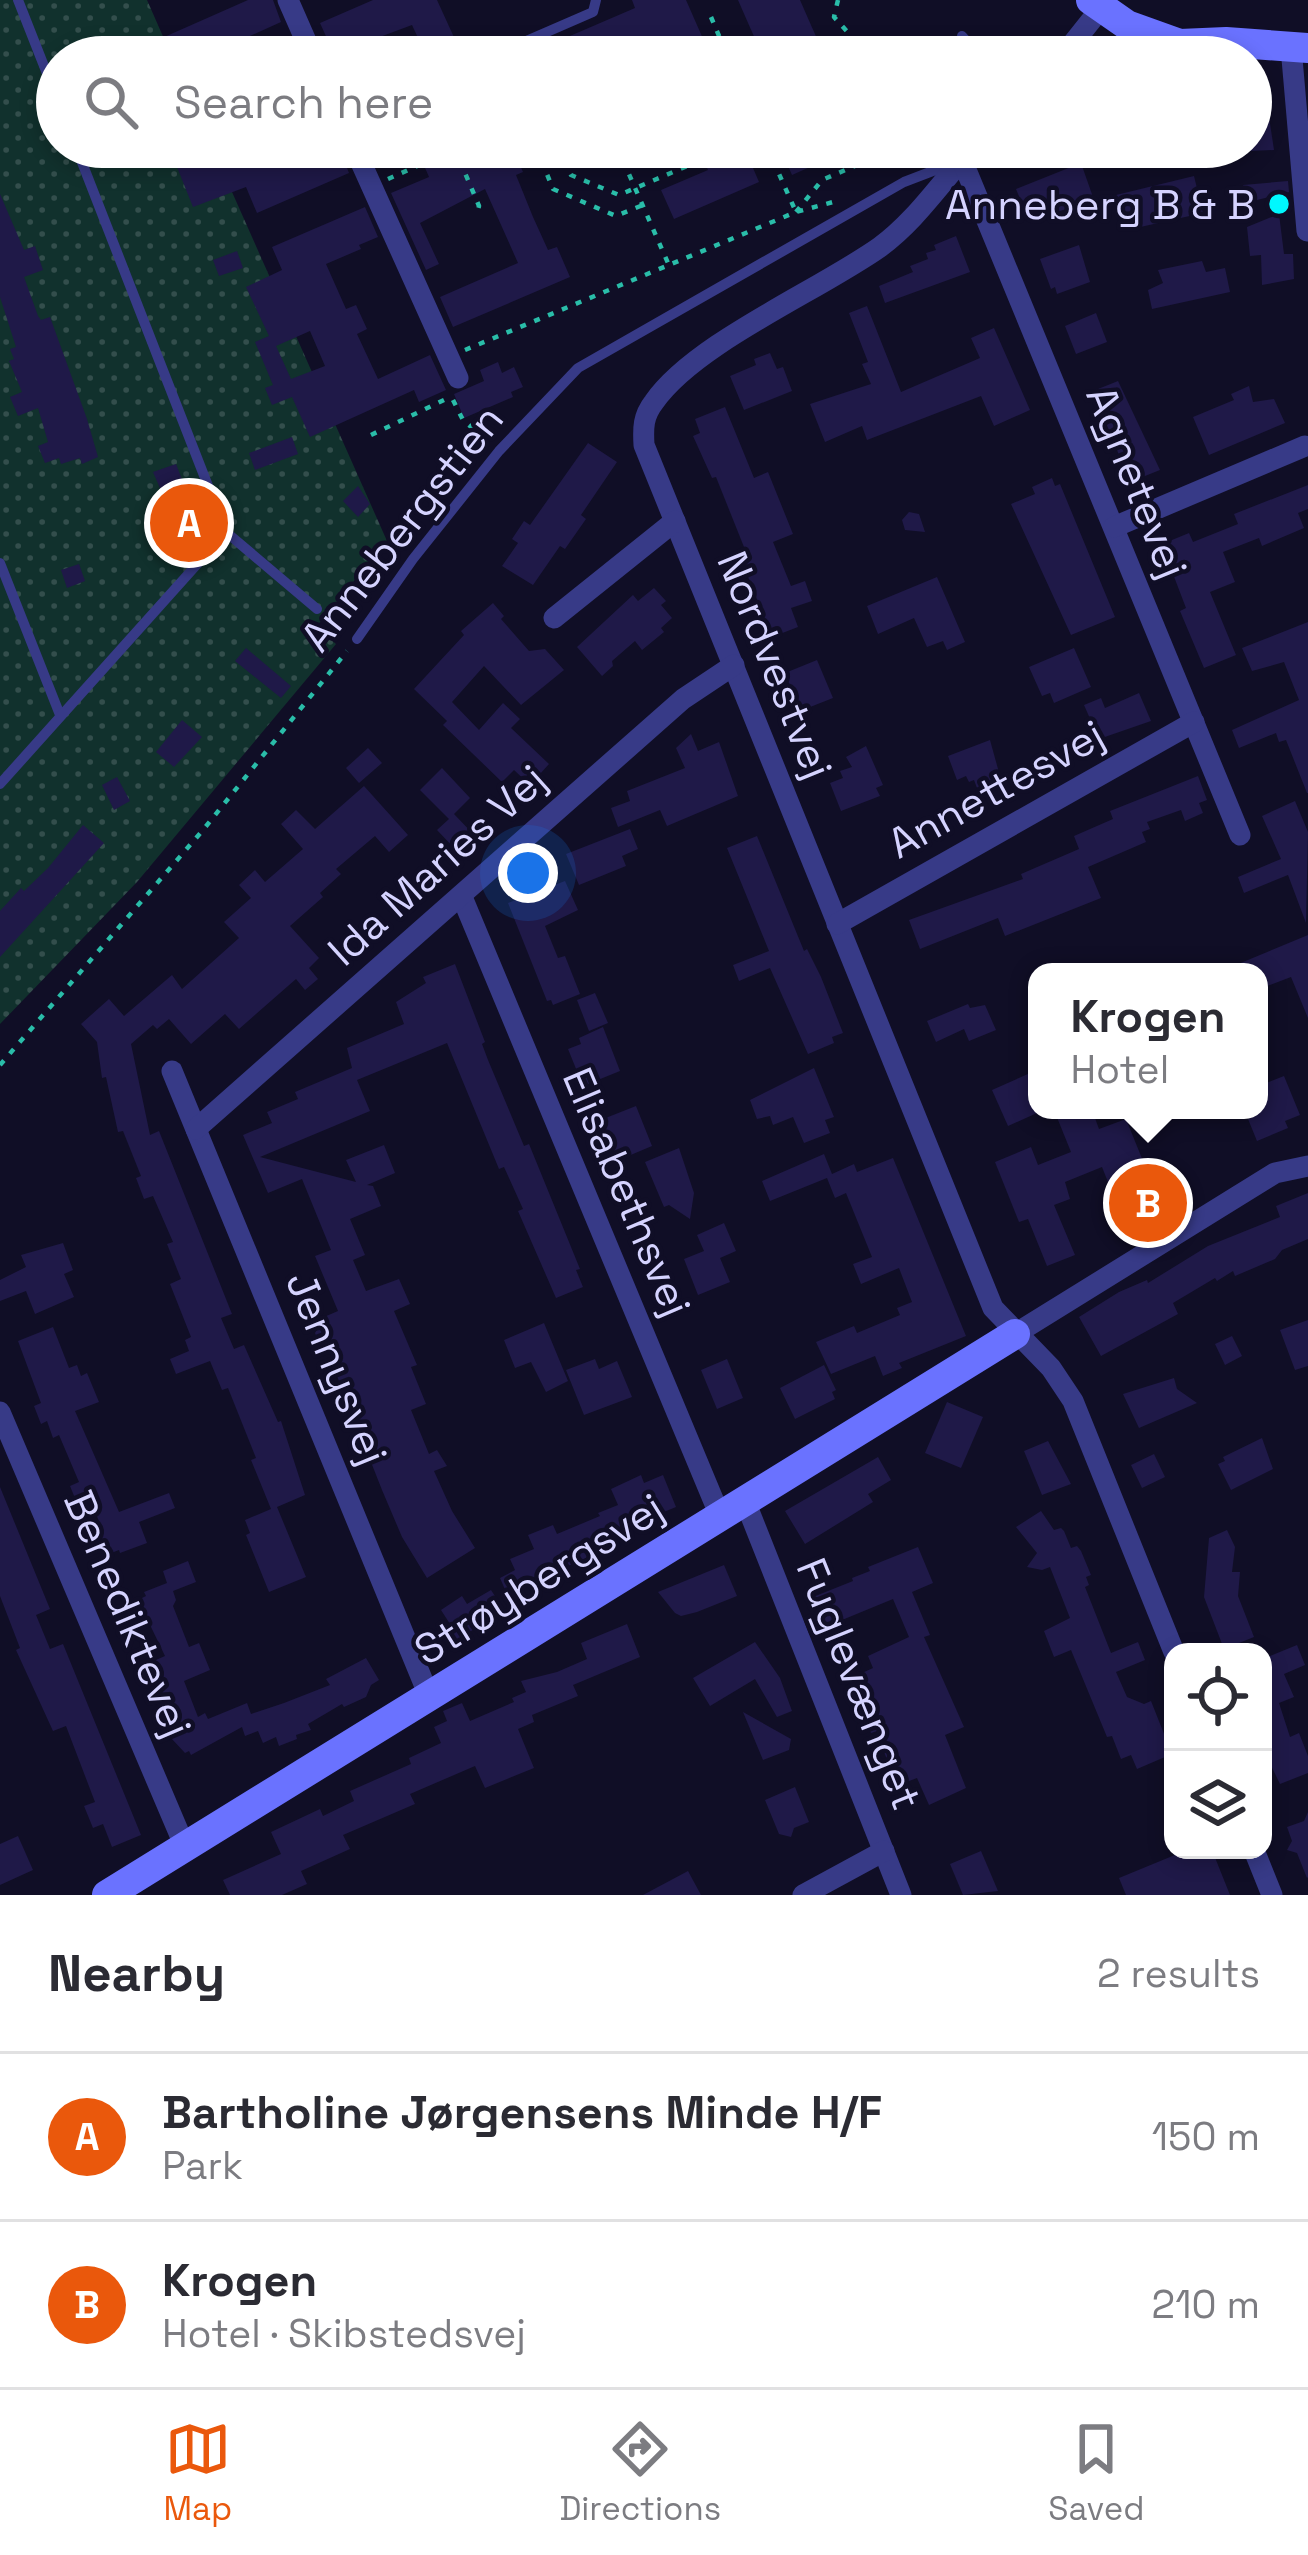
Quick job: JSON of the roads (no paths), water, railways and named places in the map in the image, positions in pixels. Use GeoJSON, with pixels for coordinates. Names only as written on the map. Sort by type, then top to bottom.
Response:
{"type":"FeatureCollection","features":[{"type":"Feature","properties":{"kind":"street"},"geometry":{"type":"LineString","coordinates":[[288,0],[304,36]]}},
{"type":"Feature","properties":{"kind":"street"},"geometry":{"type":"LineString","coordinates":[[1079,36],[1106,3],[1207,36]]}},
{"type":"Feature","properties":{"kind":"street"},"geometry":{"type":"LineString","coordinates":[[1300,48],[1307,231]]}},
{"type":"Feature","properties":{"kind":"street"},"geometry":{"type":"LineString","coordinates":[[364,168],[453,368]]}},
{"type":"Feature","properties":{"kind":"street","name":"Nordvestvej"},"geometry":{"type":"LineString","coordinates":[[956,168],[911,221],[878,248],[699,359],[655,400],[643,422],[644,445],[994,1308],[1052,1368],[1073,1401],[1170,1643]]}},
{"type":"Feature","properties":{"kind":"street","name":"Agnetevej"},"geometry":{"type":"LineString","coordinates":[[973,168],[1240,835]]}},
{"type":"Feature","properties":{"kind":"street"},"geometry":{"type":"LineString","coordinates":[[1114,526],[1305,446]]}},
{"type":"Feature","properties":{"kind":"street"},"geometry":{"type":"LineString","coordinates":[[554,618],[676,521]]}},
{"type":"Feature","properties":{"kind":"street","name":"Ida Maries Vej"},"geometry":{"type":"LineString","coordinates":[[196,1129],[683,699],[734,665]]}},
{"type":"Feature","properties":{"kind":"street","name":"Annettesvej"},"geometry":{"type":"LineString","coordinates":[[837,924],[1194,722]]}},
{"type":"Feature","properties":{"kind":"street","name":"Elisabethsvej"},"geometry":{"type":"LineString","coordinates":[[462,897],[732,1509]]}},
{"type":"Feature","properties":{"kind":"street","name":"Jennysvej"},"geometry":{"type":"LineString","coordinates":[[172,1071],[429,1696]]}},
{"type":"Feature","properties":{"kind":"street"},"geometry":{"type":"LineString","coordinates":[[1015,1334],[1275,1173],[1308,1166]]}},
{"type":"Feature","properties":{"kind":"street","name":"Strøybergsvej"},"geometry":{"type":"LineString","coordinates":[[107,1895],[1015,1334]]}},
{"type":"Feature","properties":{"kind":"street","name":"Benediktevej"},"geometry":{"type":"LineString","coordinates":[[0,1412],[185,1846]]}},
{"type":"Feature","properties":{"kind":"street","name":"Fuglevænget"},"geometry":{"type":"LineString","coordinates":[[732,1509],[902,1895]]}},
{"type":"Feature","properties":{"kind":"street"},"geometry":{"type":"LineString","coordinates":[[803,1895],[884,1851]]}},
{"type":"Feature","properties":{"kind":"street"},"geometry":{"type":"LineString","coordinates":[[1258,1859],[1272,1895]]}},
{"type":"Feature","properties":{"kind":"lane"},"geometry":{"type":"LineString","coordinates":[[19,0],[36,44]]}},
{"type":"Feature","properties":{"kind":"lane"},"geometry":{"type":"LineString","coordinates":[[537,36],[593,11],[596,0]]}},
{"type":"Feature","properties":{"kind":"lane"},"geometry":{"type":"LineString","coordinates":[[84,168],[226,532],[316,609]]}},
{"type":"Feature","properties":{"kind":"lane","name":"Annebergstien"},"geometry":{"type":"LineString","coordinates":[[357,639],[499,451],[578,368],[936,168]]}},
{"type":"Feature","properties":{"kind":"lane"},"geometry":{"type":"LineString","coordinates":[[0,784],[226,532]]}},
{"type":"Feature","properties":{"kind":"lane"},"geometry":{"type":"LineString","coordinates":[[0,563],[60,715]]}},
{"type":"Feature","properties":{"kind":"place","name":"Anneberg B & B"},"geometry":{"type":"Point","coordinates":[1279,204]}},
{"type":"Feature","properties":{"kind":"place","name":"Bartholine Jørgensens Minde H/F"},"geometry":{"type":"Point","coordinates":[189,523]}},
{"type":"Feature","properties":{"kind":"place","name":"Krogen"},"geometry":{"type":"Point","coordinates":[1148,1203]}}]}
